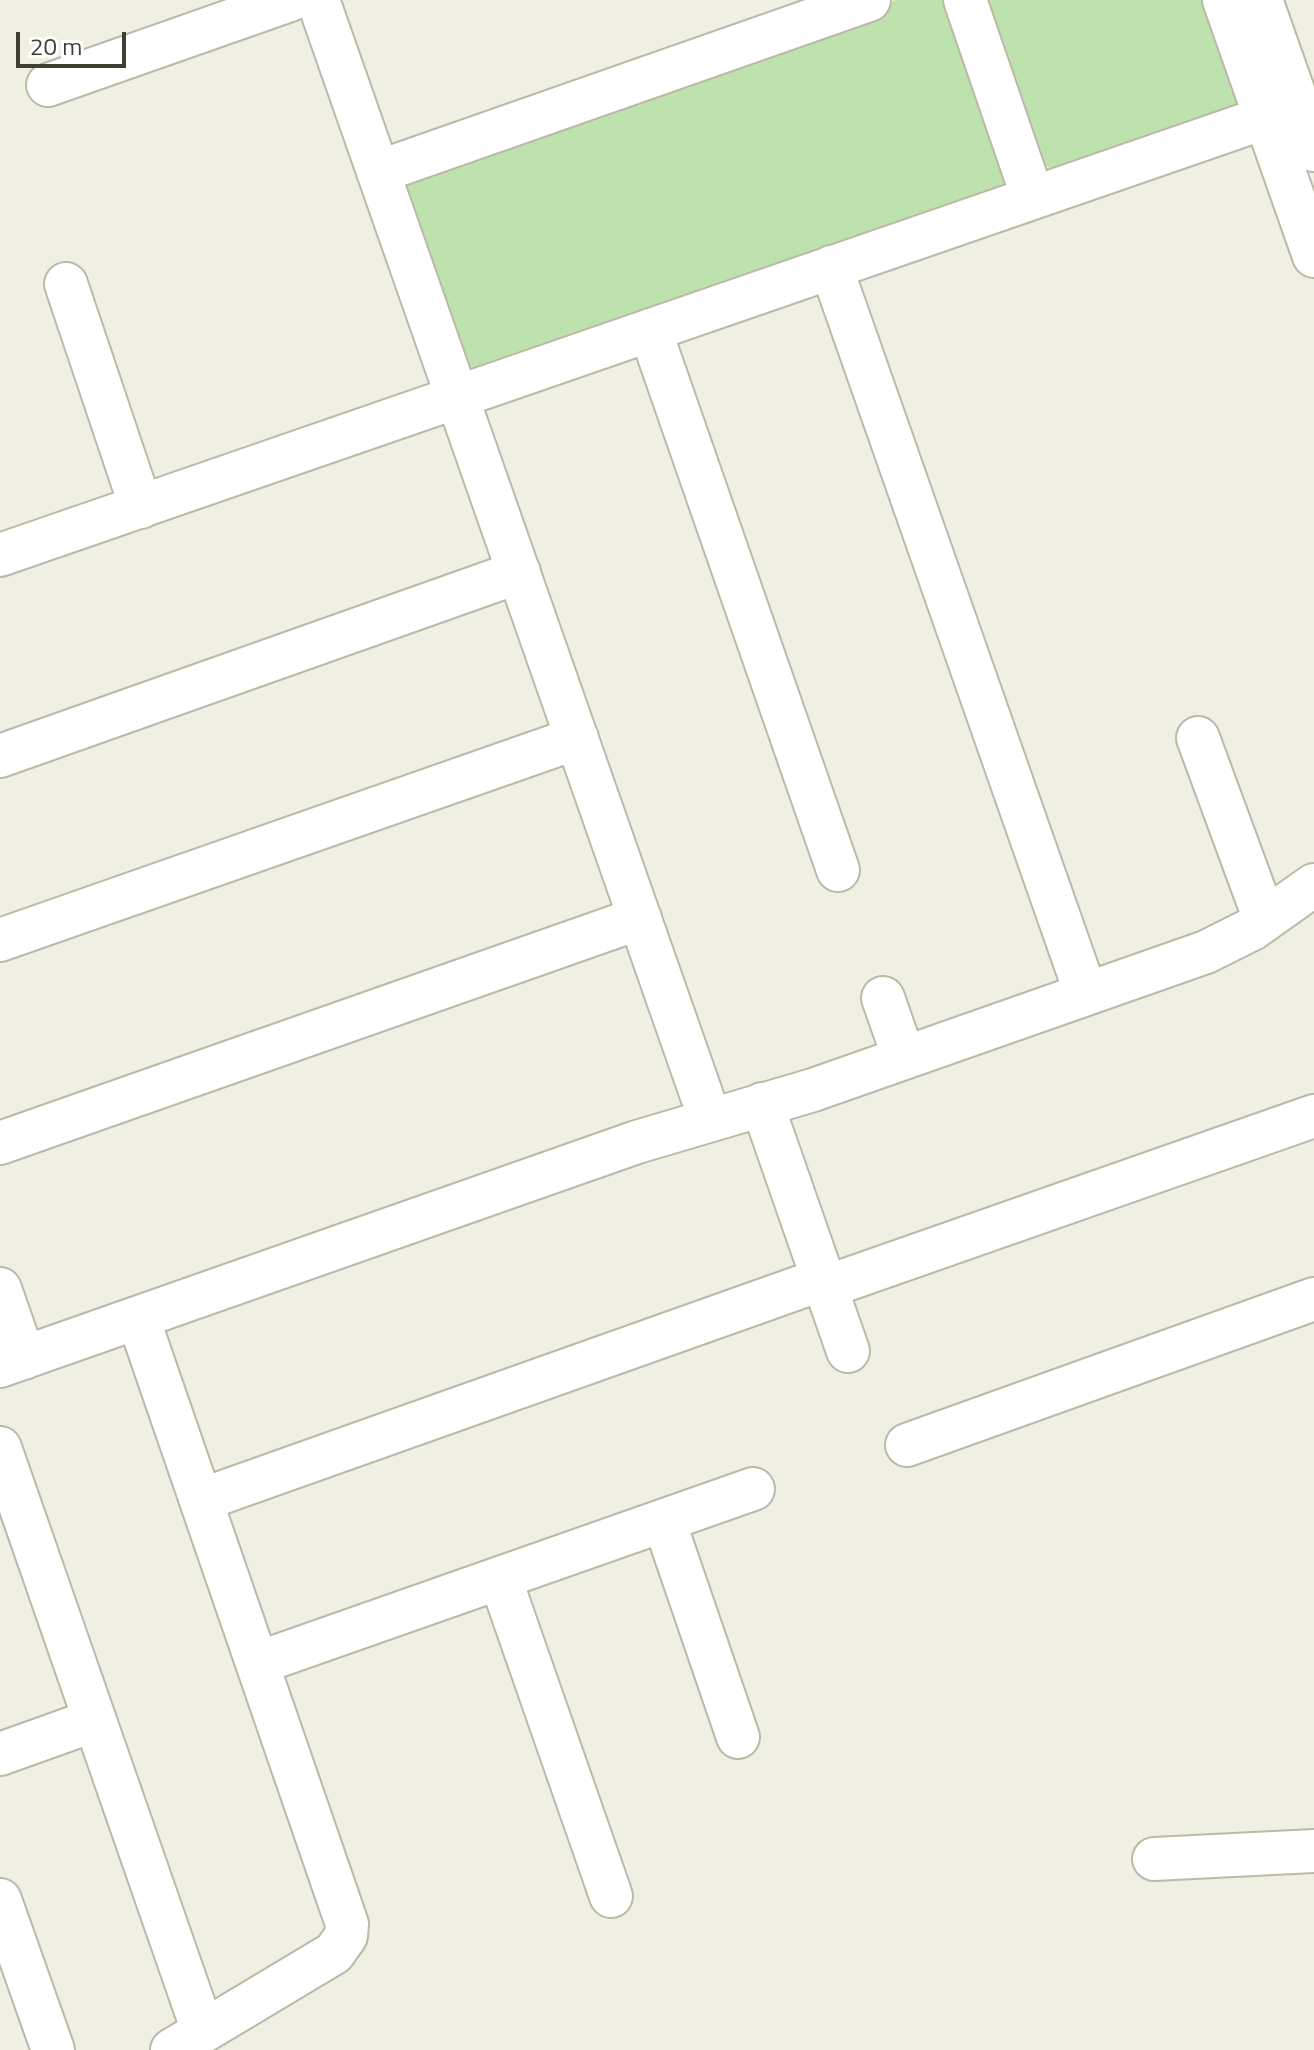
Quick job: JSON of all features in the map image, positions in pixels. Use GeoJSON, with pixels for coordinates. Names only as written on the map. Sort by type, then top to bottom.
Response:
{"type":"FeatureCollection","features":[{"type":"Feature","properties":{"kind":"street"},"geometry":{"type":"LineString","coordinates":[[48,85],[290,0]]}},
{"type":"Feature","properties":{"kind":"street"},"geometry":{"type":"LineString","coordinates":[[318,0],[710,1119]]}},
{"type":"Feature","properties":{"kind":"street"},"geometry":{"type":"LineString","coordinates":[[378,172],[869,0]]}},
{"type":"Feature","properties":{"kind":"street"},"geometry":{"type":"LineString","coordinates":[[965,0],[1033,198]]}},
{"type":"Feature","properties":{"kind":"street"},"geometry":{"type":"LineString","coordinates":[[1224,0],[1282,111],[1314,150]]}},
{"type":"Feature","properties":{"kind":"street"},"geometry":{"type":"LineString","coordinates":[[1261,0],[1314,256]]}},
{"type":"Feature","properties":{"kind":"street"},"geometry":{"type":"LineString","coordinates":[[0,555],[1282,111]]}},
{"type":"Feature","properties":{"kind":"street"},"geometry":{"type":"LineString","coordinates":[[831,267],[1086,994]]}},
{"type":"Feature","properties":{"kind":"street"},"geometry":{"type":"LineString","coordinates":[[66,284],[141,507]]}},
{"type":"Feature","properties":{"kind":"street"},"geometry":{"type":"LineString","coordinates":[[650,330],[838,870]]}},
{"type":"Feature","properties":{"kind":"street"},"geometry":{"type":"LineString","coordinates":[[0,756],[519,572]]}},
{"type":"Feature","properties":{"kind":"street"},"geometry":{"type":"LineString","coordinates":[[0,940],[577,738]]}},
{"type":"Feature","properties":{"kind":"street"},"geometry":{"type":"LineString","coordinates":[[1198,738],[1265,920]]}},
{"type":"Feature","properties":{"kind":"street"},"geometry":{"type":"LineString","coordinates":[[0,1289],[12,1362],[637,1142],[813,1090],[1232,941],[1314,885]]}},
{"type":"Feature","properties":{"kind":"street"},"geometry":{"type":"LineString","coordinates":[[0,1143],[640,918]]}},
{"type":"Feature","properties":{"kind":"street"},"geometry":{"type":"LineString","coordinates":[[883,998],[904,1058]]}},
{"type":"Feature","properties":{"kind":"street"},"geometry":{"type":"LineString","coordinates":[[762,1104],[848,1351]]}},
{"type":"Feature","properties":{"kind":"street"},"geometry":{"type":"LineString","coordinates":[[201,1500],[1314,1116]]}},
{"type":"Feature","properties":{"kind":"street"},"geometry":{"type":"LineString","coordinates":[[907,1445],[1314,1299]]}},
{"type":"Feature","properties":{"kind":"street"},"geometry":{"type":"LineString","coordinates":[[0,1448],[95,1720],[187,2040],[334,1953],[346,1936],[343,1909],[138,1318]]}},
{"type":"Feature","properties":{"kind":"street"},"geometry":{"type":"LineString","coordinates":[[258,1663],[753,1489]]}},
{"type":"Feature","properties":{"kind":"street"},"geometry":{"type":"LineString","coordinates":[[664,1521],[738,1737]]}},
{"type":"Feature","properties":{"kind":"street"},"geometry":{"type":"LineString","coordinates":[[500,1578],[611,1896]]}},
{"type":"Feature","properties":{"kind":"street"},"geometry":{"type":"LineString","coordinates":[[0,1754],[95,1720]]}},
{"type":"Feature","properties":{"kind":"street"},"geometry":{"type":"LineString","coordinates":[[1154,1859],[1314,1851]]}},
{"type":"Feature","properties":{"kind":"street"},"geometry":{"type":"LineString","coordinates":[[0,1900],[53,2050]]}},
{"type":"Feature","properties":{"kind":"green space"},"geometry":{"type":"Polygon","coordinates":[[[896,0],[949,0],[1009,186],[469,375],[403,182],[412,171],[896,0]]]}},
{"type":"Feature","properties":{"kind":"green space"},"geometry":{"type":"Polygon","coordinates":[[[983,0],[1208,0],[1240,98],[1233,108],[1056,172],[1042,163],[983,0]]]}}]}
